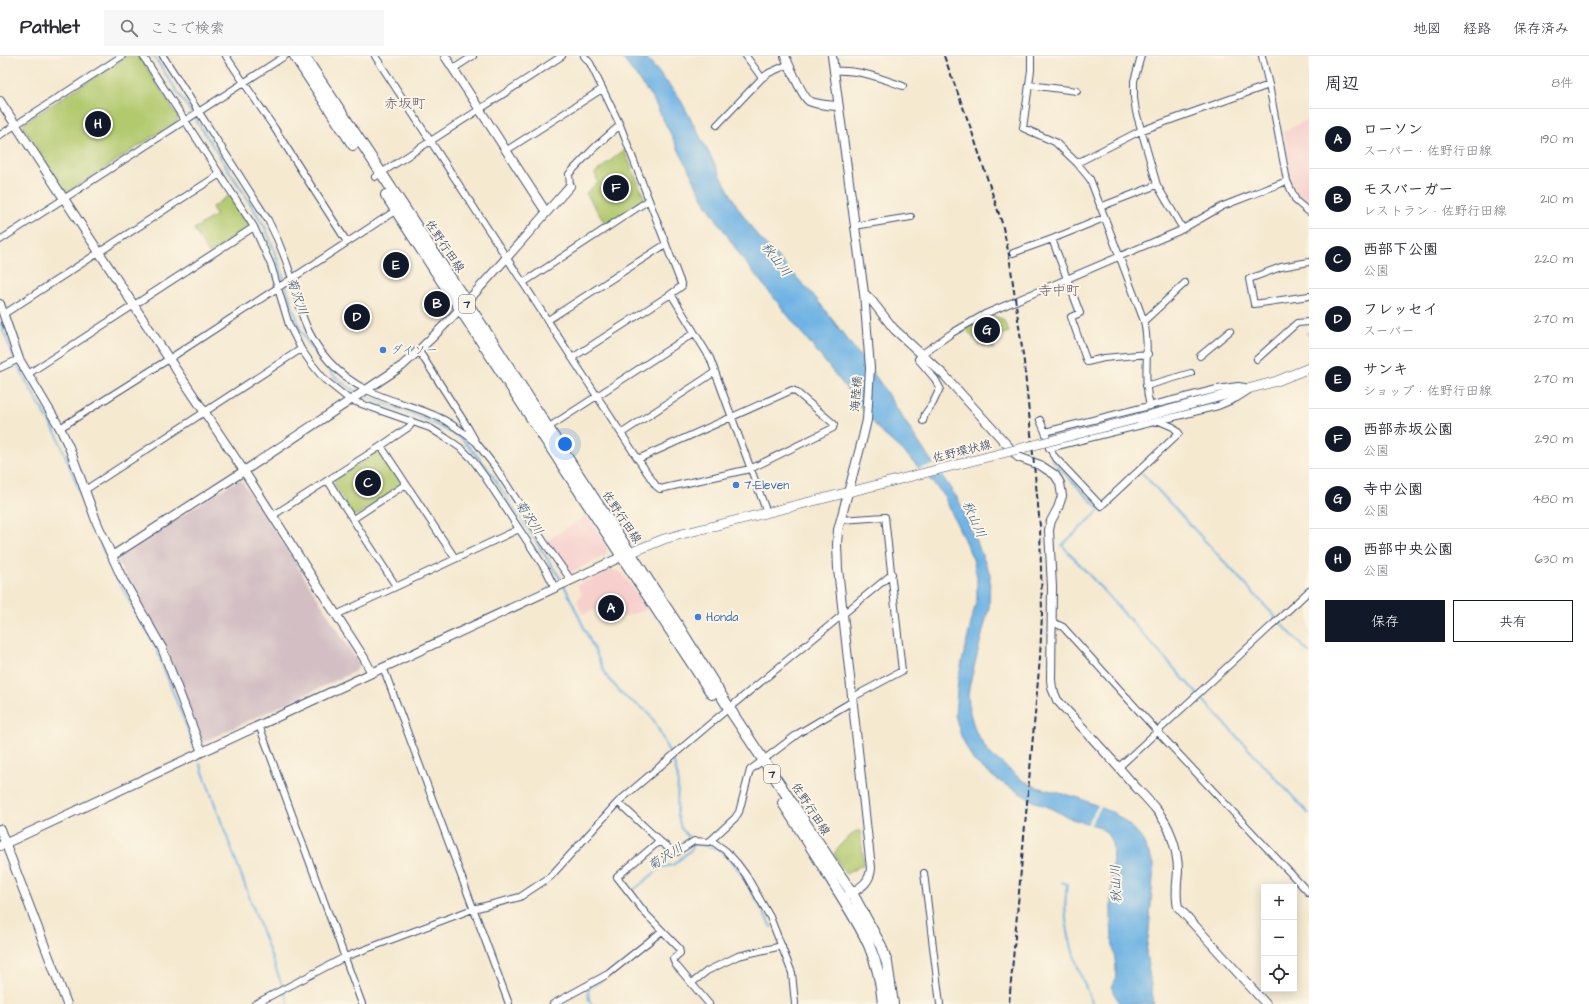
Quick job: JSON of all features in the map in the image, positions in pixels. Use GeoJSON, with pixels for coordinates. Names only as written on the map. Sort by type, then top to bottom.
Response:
{"type":"FeatureCollection","features":[{"type":"Feature","properties":{"kind":"main road","name":"佐野行田線"},"geometry":{"type":"LineString","coordinates":[[295,56],[378,176],[881,946],[887,962],[893,1004]]}},
{"type":"Feature","properties":{"kind":"main road","name":"佐野行田線"},"geometry":{"type":"LineString","coordinates":[[304,56],[378,176]]}},
{"type":"Feature","properties":{"kind":"main road","name":"佐野環状線"},"geometry":{"type":"LineString","coordinates":[[626,554],[682,534],[1253,388],[1277,381],[1309,368]]}},
{"type":"Feature","properties":{"kind":"main road","name":"佐野行田線"},"geometry":{"type":"LineString","coordinates":[[848,896],[867,937],[878,966],[882,987],[883,1004]]}},
{"type":"Feature","properties":{"kind":"street"},"geometry":{"type":"LineString","coordinates":[[0,135],[122,56]]}},
{"type":"Feature","properties":{"kind":"street"},"geometry":{"type":"LineString","coordinates":[[143,56],[186,119],[254,227],[280,286],[290,325],[301,349],[325,380],[352,399],[440,433],[456,444],[467,454],[485,476],[557,587]]}},
{"type":"Feature","properties":{"kind":"street"},"geometry":{"type":"LineString","coordinates":[[163,56],[197,112],[268,220],[278,241],[304,319],[314,340],[338,371],[365,390],[437,416],[476,442]]}},
{"type":"Feature","properties":{"kind":"street"},"geometry":{"type":"LineString","coordinates":[[226,56],[275,129],[347,242]]}},
{"type":"Feature","properties":{"kind":"street"},"geometry":{"type":"LineString","coordinates":[[0,240],[284,56]]}},
{"type":"Feature","properties":{"kind":"street"},"geometry":{"type":"LineString","coordinates":[[375,56],[622,433],[638,460],[656,486],[660,489],[750,469],[833,428],[834,424],[795,390],[792,390],[638,460]]}},
{"type":"Feature","properties":{"kind":"street"},"geometry":{"type":"LineString","coordinates":[[445,56],[546,212]]}},
{"type":"Feature","properties":{"kind":"street"},"geometry":{"type":"LineString","coordinates":[[453,69],[473,56]]}},
{"type":"Feature","properties":{"kind":"street"},"geometry":{"type":"LineString","coordinates":[[378,176],[562,56]]}},
{"type":"Feature","properties":{"kind":"street"},"geometry":{"type":"LineString","coordinates":[[572,358],[682,286],[620,125],[584,56]]}},
{"type":"Feature","properties":{"kind":"street"},"geometry":{"type":"LineString","coordinates":[[746,56],[762,78]]}},
{"type":"Feature","properties":{"kind":"street","name":"海陸橋"},"geometry":{"type":"LineString","coordinates":[[832,56],[837,106],[864,294],[869,352],[869,389],[866,420],[863,437],[841,520],[837,545],[838,569],[871,868],[869,879],[848,896]]}},
{"type":"Feature","properties":{"kind":"street"},"geometry":{"type":"LineString","coordinates":[[1031,56],[1029,85],[1023,128],[1055,142],[1077,162],[1090,179],[1104,218],[1121,257],[1147,330],[1148,354],[1146,386],[1150,406]]}},
{"type":"Feature","properties":{"kind":"street"},"geometry":{"type":"LineString","coordinates":[[1140,56],[1134,81],[1134,98],[1140,131],[1157,185],[1183,229]]}},
{"type":"Feature","properties":{"kind":"street"},"geometry":{"type":"LineString","coordinates":[[1262,56],[1287,181],[1296,201],[1309,212]]}},
{"type":"Feature","properties":{"kind":"street"},"geometry":{"type":"LineString","coordinates":[[716,125],[762,78],[787,60],[803,93],[809,101],[823,105],[837,106]]}},
{"type":"Feature","properties":{"kind":"street"},"geometry":{"type":"LineString","coordinates":[[833,71],[856,71],[903,86]]}},
{"type":"Feature","properties":{"kind":"street"},"geometry":{"type":"LineString","coordinates":[[1029,85],[1077,91]]}},
{"type":"Feature","properties":{"kind":"street"},"geometry":{"type":"LineString","coordinates":[[1077,162],[1140,131],[1269,85]]}},
{"type":"Feature","properties":{"kind":"street"},"geometry":{"type":"LineString","coordinates":[[507,150],[602,89]]}},
{"type":"Feature","properties":{"kind":"street"},"geometry":{"type":"LineString","coordinates":[[0,100],[99,253],[244,471],[372,672]]}},
{"type":"Feature","properties":{"kind":"street"},"geometry":{"type":"LineString","coordinates":[[112,556],[244,471],[402,366],[419,351],[507,257],[570,186],[569,174],[594,148],[620,125]]}},
{"type":"Feature","properties":{"kind":"street"},"geometry":{"type":"LineString","coordinates":[[4,314],[220,174]]}},
{"type":"Feature","properties":{"kind":"street"},"geometry":{"type":"LineString","coordinates":[[923,421],[925,414],[933,403],[940,388],[935,379],[918,358],[952,333],[985,314],[1121,257],[1183,229],[1224,206],[1287,181]]}},
{"type":"Feature","properties":{"kind":"street"},"geometry":{"type":"LineString","coordinates":[[1100,207],[1157,185]]}},
{"type":"Feature","properties":{"kind":"street"},"geometry":{"type":"LineString","coordinates":[[523,282],[649,200]]}},
{"type":"Feature","properties":{"kind":"street"},"geometry":{"type":"LineString","coordinates":[[60,428],[169,359],[399,208]]}},
{"type":"Feature","properties":{"kind":"street"},"geometry":{"type":"LineString","coordinates":[[854,226],[912,217]]}},
{"type":"Feature","properties":{"kind":"street"},"geometry":{"type":"LineString","coordinates":[[1013,253],[1104,218]]}},
{"type":"Feature","properties":{"kind":"street"},"geometry":{"type":"LineString","coordinates":[[28,374],[254,227]]}},
{"type":"Feature","properties":{"kind":"street"},"geometry":{"type":"LineString","coordinates":[[1052,239],[1080,313],[1071,317],[1087,362],[1104,358],[1148,354]]}},
{"type":"Feature","properties":{"kind":"street"},"geometry":{"type":"LineString","coordinates":[[548,320],[666,244]]}},
{"type":"Feature","properties":{"kind":"street"},"geometry":{"type":"LineString","coordinates":[[1309,262],[1281,267],[1249,280],[1254,304],[1309,296]]}},
{"type":"Feature","properties":{"kind":"street"},"geometry":{"type":"LineString","coordinates":[[1144,321],[1185,283]]}},
{"type":"Feature","properties":{"kind":"street"},"geometry":{"type":"LineString","coordinates":[[671,294],[710,358],[767,513]]}},
{"type":"Feature","properties":{"kind":"street"},"geometry":{"type":"LineString","coordinates":[[864,294],[872,301],[894,329],[922,354],[957,389],[1018,457],[1040,465],[1055,474],[1060,483],[1062,496],[1051,521],[1049,530],[1052,622],[1051,680],[1054,694],[1057,700],[1154,806],[1164,821],[1175,850],[1178,870],[1176,895],[1178,908],[1266,1004]]}},
{"type":"Feature","properties":{"kind":"street"},"geometry":{"type":"LineString","coordinates":[[0,304],[19,359],[60,428],[69,447],[97,523],[121,576],[162,648],[202,752]]}},
{"type":"Feature","properties":{"kind":"street"},"geometry":{"type":"LineString","coordinates":[[1256,359],[1297,324],[1309,322]]}},
{"type":"Feature","properties":{"kind":"street"},"geometry":{"type":"LineString","coordinates":[[1200,356],[1230,331]]}},
{"type":"Feature","properties":{"kind":"street"},"geometry":{"type":"LineString","coordinates":[[545,430],[694,333]]}},
{"type":"Feature","properties":{"kind":"street"},"geometry":{"type":"LineString","coordinates":[[85,490],[301,349]]}},
{"type":"Feature","properties":{"kind":"street"},"geometry":{"type":"LineString","coordinates":[[419,351],[476,442],[496,468],[569,581]]}},
{"type":"Feature","properties":{"kind":"street"},"geometry":{"type":"LineString","coordinates":[[0,368],[19,359]]}},
{"type":"Feature","properties":{"kind":"street"},"geometry":{"type":"LineString","coordinates":[[622,433],[715,372]]}},
{"type":"Feature","properties":{"kind":"street"},"geometry":{"type":"LineString","coordinates":[[1146,386],[1191,373]]}},
{"type":"Feature","properties":{"kind":"street"},"geometry":{"type":"LineString","coordinates":[[1044,432],[1217,389],[1238,386],[1253,388]]}},
{"type":"Feature","properties":{"kind":"street"},"geometry":{"type":"LineString","coordinates":[[1049,448],[1225,404],[1253,388]]}},
{"type":"Feature","properties":{"kind":"street"},"geometry":{"type":"LineString","coordinates":[[1040,420],[1049,448],[1053,455],[1101,506],[1179,434],[1173,427],[1158,421]]}},
{"type":"Feature","properties":{"kind":"street"},"geometry":{"type":"LineString","coordinates":[[272,516],[381,446],[409,427],[413,422]]}},
{"type":"Feature","properties":{"kind":"street"},"geometry":{"type":"LineString","coordinates":[[381,446],[455,558]]}},
{"type":"Feature","properties":{"kind":"street"},"geometry":{"type":"LineString","coordinates":[[1055,474],[1063,467]]}},
{"type":"Feature","properties":{"kind":"street"},"geometry":{"type":"LineString","coordinates":[[328,481],[396,586]]}},
{"type":"Feature","properties":{"kind":"street"},"geometry":{"type":"LineString","coordinates":[[353,519],[406,484]]}},
{"type":"Feature","properties":{"kind":"street"},"geometry":{"type":"LineString","coordinates":[[618,802],[662,843],[674,852],[677,852],[691,843],[712,841],[739,812],[750,770],[760,761],[799,733],[853,699],[902,672],[885,517],[841,520]]}},
{"type":"Feature","properties":{"kind":"street"},"geometry":{"type":"LineString","coordinates":[[336,615],[519,529]]}},
{"type":"Feature","properties":{"kind":"street"},"geometry":{"type":"LineString","coordinates":[[3,844],[626,554]]}},
{"type":"Feature","properties":{"kind":"street"},"geometry":{"type":"LineString","coordinates":[[255,1004],[345,956],[473,909],[520,897],[550,877],[618,802],[892,574]]}},
{"type":"Feature","properties":{"kind":"street"},"geometry":{"type":"LineString","coordinates":[[1119,767],[1309,591]]}},
{"type":"Feature","properties":{"kind":"street"},"geometry":{"type":"LineString","coordinates":[[1052,622],[1063,627],[1157,731],[1309,893]]}},
{"type":"Feature","properties":{"kind":"street"},"geometry":{"type":"LineString","coordinates":[[383,667],[509,1004]]}},
{"type":"Feature","properties":{"kind":"street"},"geometry":{"type":"LineString","coordinates":[[259,725],[362,1004]]}},
{"type":"Feature","properties":{"kind":"street"},"geometry":{"type":"LineString","coordinates":[[0,829],[3,844],[67,1004]]}},
{"type":"Feature","properties":{"kind":"street"},"geometry":{"type":"LineString","coordinates":[[712,841],[731,856],[746,875],[770,916],[792,973],[795,1004]]}},
{"type":"Feature","properties":{"kind":"street"},"geometry":{"type":"LineString","coordinates":[[662,843],[657,843],[617,877],[639,905],[662,931],[670,936],[679,948],[680,953],[675,957],[674,961],[678,968],[709,1004]]}},
{"type":"Feature","properties":{"kind":"street"},"geometry":{"type":"LineString","coordinates":[[924,873],[940,1004]]}},
{"type":"Feature","properties":{"kind":"street"},"geometry":{"type":"LineString","coordinates":[[553,1004],[608,974],[662,931]]}},
{"type":"Feature","properties":{"kind":"street"},"geometry":{"type":"LineString","coordinates":[[692,983],[707,971],[738,956],[782,946]]}},
{"type":"Feature","properties":{"kind":"shaded area"},"geometry":{"type":"Polygon","coordinates":[[[1309,119],[1309,205],[1297,195],[1291,180],[1283,132],[1309,119]]]}},
{"type":"Feature","properties":{"kind":"shaded area"},"geometry":{"type":"Polygon","coordinates":[[[438,288],[447,302],[445,310],[439,317],[426,295],[438,288]]]}},
{"type":"Feature","properties":{"kind":"shaded area"},"geometry":{"type":"Polygon","coordinates":[[[237,480],[242,481],[359,664],[356,671],[205,741],[201,739],[161,637],[124,575],[118,560],[119,556],[237,480]]]}},
{"type":"Feature","properties":{"kind":"shaded area"},"geometry":{"type":"Polygon","coordinates":[[[587,515],[606,546],[607,552],[605,556],[571,572],[566,571],[546,541],[587,515]]]}},
{"type":"Feature","properties":{"kind":"shaded area"},"geometry":{"type":"Polygon","coordinates":[[[612,570],[622,573],[647,609],[610,622],[603,608],[582,614],[577,601],[582,594],[577,585],[612,570]]]}},
{"type":"Feature","properties":{"kind":"green space"},"geometry":{"type":"Polygon","coordinates":[[[127,56],[139,56],[178,117],[177,121],[70,191],[65,191],[23,126],[25,122],[127,56]]]}},
{"type":"Feature","properties":{"kind":"green space"},"geometry":{"type":"Polygon","coordinates":[[[624,150],[645,199],[606,225],[586,193],[598,182],[595,173],[624,150]]]}},
{"type":"Feature","properties":{"kind":"green space"},"geometry":{"type":"Polygon","coordinates":[[[230,195],[249,224],[248,228],[209,254],[194,229],[216,215],[212,207],[230,195]]]}},
{"type":"Feature","properties":{"kind":"green space"},"geometry":{"type":"Polygon","coordinates":[[[987,314],[1003,319],[1009,332],[994,337],[994,349],[979,344],[965,328],[987,314]]]}},
{"type":"Feature","properties":{"kind":"green space"},"geometry":{"type":"Polygon","coordinates":[[[377,451],[382,452],[402,483],[401,486],[357,515],[353,515],[334,484],[335,480],[377,451]]]}},
{"type":"Feature","properties":{"kind":"green space"},"geometry":{"type":"Polygon","coordinates":[[[856,831],[860,831],[864,864],[846,874],[834,854],[843,842],[856,831]]]}},
{"type":"Feature","properties":{"kind":"water","name":"秋山川"},"geometry":{"type":"Polygon","coordinates":[[[621,56],[645,56],[679,97],[737,206],[756,234],[815,297],[879,381],[921,446],[958,499],[990,574],[989,607],[968,695],[970,713],[975,730],[988,752],[1022,780],[1036,787],[1079,798],[1114,813],[1135,830],[1143,841],[1154,864],[1146,953],[1154,1004],[1121,1004],[1114,994],[1112,987],[1116,973],[1111,923],[1113,848],[1111,840],[1106,832],[1097,826],[1072,819],[1035,802],[996,779],[973,760],[961,736],[955,715],[958,679],[977,598],[977,577],[973,559],[943,494],[906,454],[881,432],[742,258],[705,202],[653,99],[621,56]]]}},
{"type":"Feature","properties":{"kind":"pier"},"geometry":{"type":"Polygon","coordinates":[[[936,464],[944,474],[926,479],[916,469],[936,464]]]}},
{"type":"Feature","properties":{"kind":"pier"},"geometry":{"type":"Polygon","coordinates":[[[1099,804],[1102,805],[1090,826],[1087,825],[1099,804]]]}},
{"type":"Feature","properties":{"kind":"waterway","name":"菊沢川"},"geometry":{"type":"LineString","coordinates":[[154,56],[266,229],[300,329],[310,346],[334,376],[348,387],[358,392]]}},
{"type":"Feature","properties":{"kind":"waterway"},"geometry":{"type":"LineString","coordinates":[[0,323],[18,367],[58,437],[102,548],[119,583],[155,646],[194,746]]}},
{"type":"Feature","properties":{"kind":"waterway","name":"菊沢川"},"geometry":{"type":"LineString","coordinates":[[362,394],[371,399],[425,419],[461,438],[486,466],[562,581]]}},
{"type":"Feature","properties":{"kind":"waterway"},"geometry":{"type":"LineString","coordinates":[[1051,459],[1100,510],[1062,545],[1309,814]]}},
{"type":"Feature","properties":{"kind":"waterway"},"geometry":{"type":"LineString","coordinates":[[1142,473],[1309,653]]}},
{"type":"Feature","properties":{"kind":"waterway","name":"菊沢川"},"geometry":{"type":"LineString","coordinates":[[564,585],[607,677],[625,697],[647,711],[656,724],[674,763],[678,778],[677,813],[681,828],[694,844],[692,849],[673,865],[662,867],[636,888],[633,891],[635,896]]}},
{"type":"Feature","properties":{"kind":"waterway"},"geometry":{"type":"LineString","coordinates":[[200,764],[289,1004]]}},
{"type":"Feature","properties":{"kind":"waterway"},"geometry":{"type":"LineString","coordinates":[[694,844],[719,850],[734,864],[748,885],[771,927]]}},
{"type":"Feature","properties":{"kind":"waterway"},"geometry":{"type":"LineString","coordinates":[[1062,882],[1067,884],[1065,910],[1070,940],[1080,973],[1093,1004]]}},
{"type":"Feature","properties":{"kind":"waterway","name":"菊沢川"},"geometry":{"type":"LineString","coordinates":[[644,907],[655,919]]}},
{"type":"Feature","properties":{"kind":"waterway","name":"菊沢川"},"geometry":{"type":"LineString","coordinates":[[617,971],[643,950]]}},
{"type":"Feature","properties":{"kind":"waterway"},"geometry":{"type":"LineString","coordinates":[[787,968],[790,977]]}},
{"type":"Feature","properties":{"kind":"waterway","name":"菊沢川"},"geometry":{"type":"LineString","coordinates":[[592,1004],[589,1000],[588,991],[591,987],[603,980]]}},
{"type":"Feature","properties":{"kind":"railway"},"geometry":{"type":"LineString","coordinates":[[944,56],[970,126],[1002,223],[1009,255],[1024,362],[1040,526],[1042,613],[1040,658],[1009,1004]]}},
{"type":"Feature","properties":{"kind":"place","name":"西部中央公園"},"geometry":{"type":"Point","coordinates":[98,124]}},
{"type":"Feature","properties":{"kind":"place","name":"西部赤坂公園"},"geometry":{"type":"Point","coordinates":[616,188]}},
{"type":"Feature","properties":{"kind":"place","name":"サンキ"},"geometry":{"type":"Point","coordinates":[396,265]}},
{"type":"Feature","properties":{"kind":"place","name":"モスバーガー"},"geometry":{"type":"Point","coordinates":[437,304]}},
{"type":"Feature","properties":{"kind":"place","name":"フレッセイ"},"geometry":{"type":"Point","coordinates":[357,317]}},
{"type":"Feature","properties":{"kind":"place","name":"寺中公園"},"geometry":{"type":"Point","coordinates":[987,330]}},
{"type":"Feature","properties":{"kind":"place","name":"ダイソー"},"geometry":{"type":"Point","coordinates":[383,350]}},
{"type":"Feature","properties":{"kind":"place","name":"西部下公園"},"geometry":{"type":"Point","coordinates":[368,483]}},
{"type":"Feature","properties":{"kind":"place","name":"7-Eleven"},"geometry":{"type":"Point","coordinates":[736,485]}},
{"type":"Feature","properties":{"kind":"place","name":"ローソン"},"geometry":{"type":"Point","coordinates":[611,608]}},
{"type":"Feature","properties":{"kind":"place","name":"Honda"},"geometry":{"type":"Point","coordinates":[698,617]}},
{"type":"Feature","properties":{"kind":"district","name":"赤坂町"},"geometry":{"type":"Point","coordinates":[405,103]}},
{"type":"Feature","properties":{"kind":"district","name":"寺中町"},"geometry":{"type":"Point","coordinates":[1059,290]}}]}
